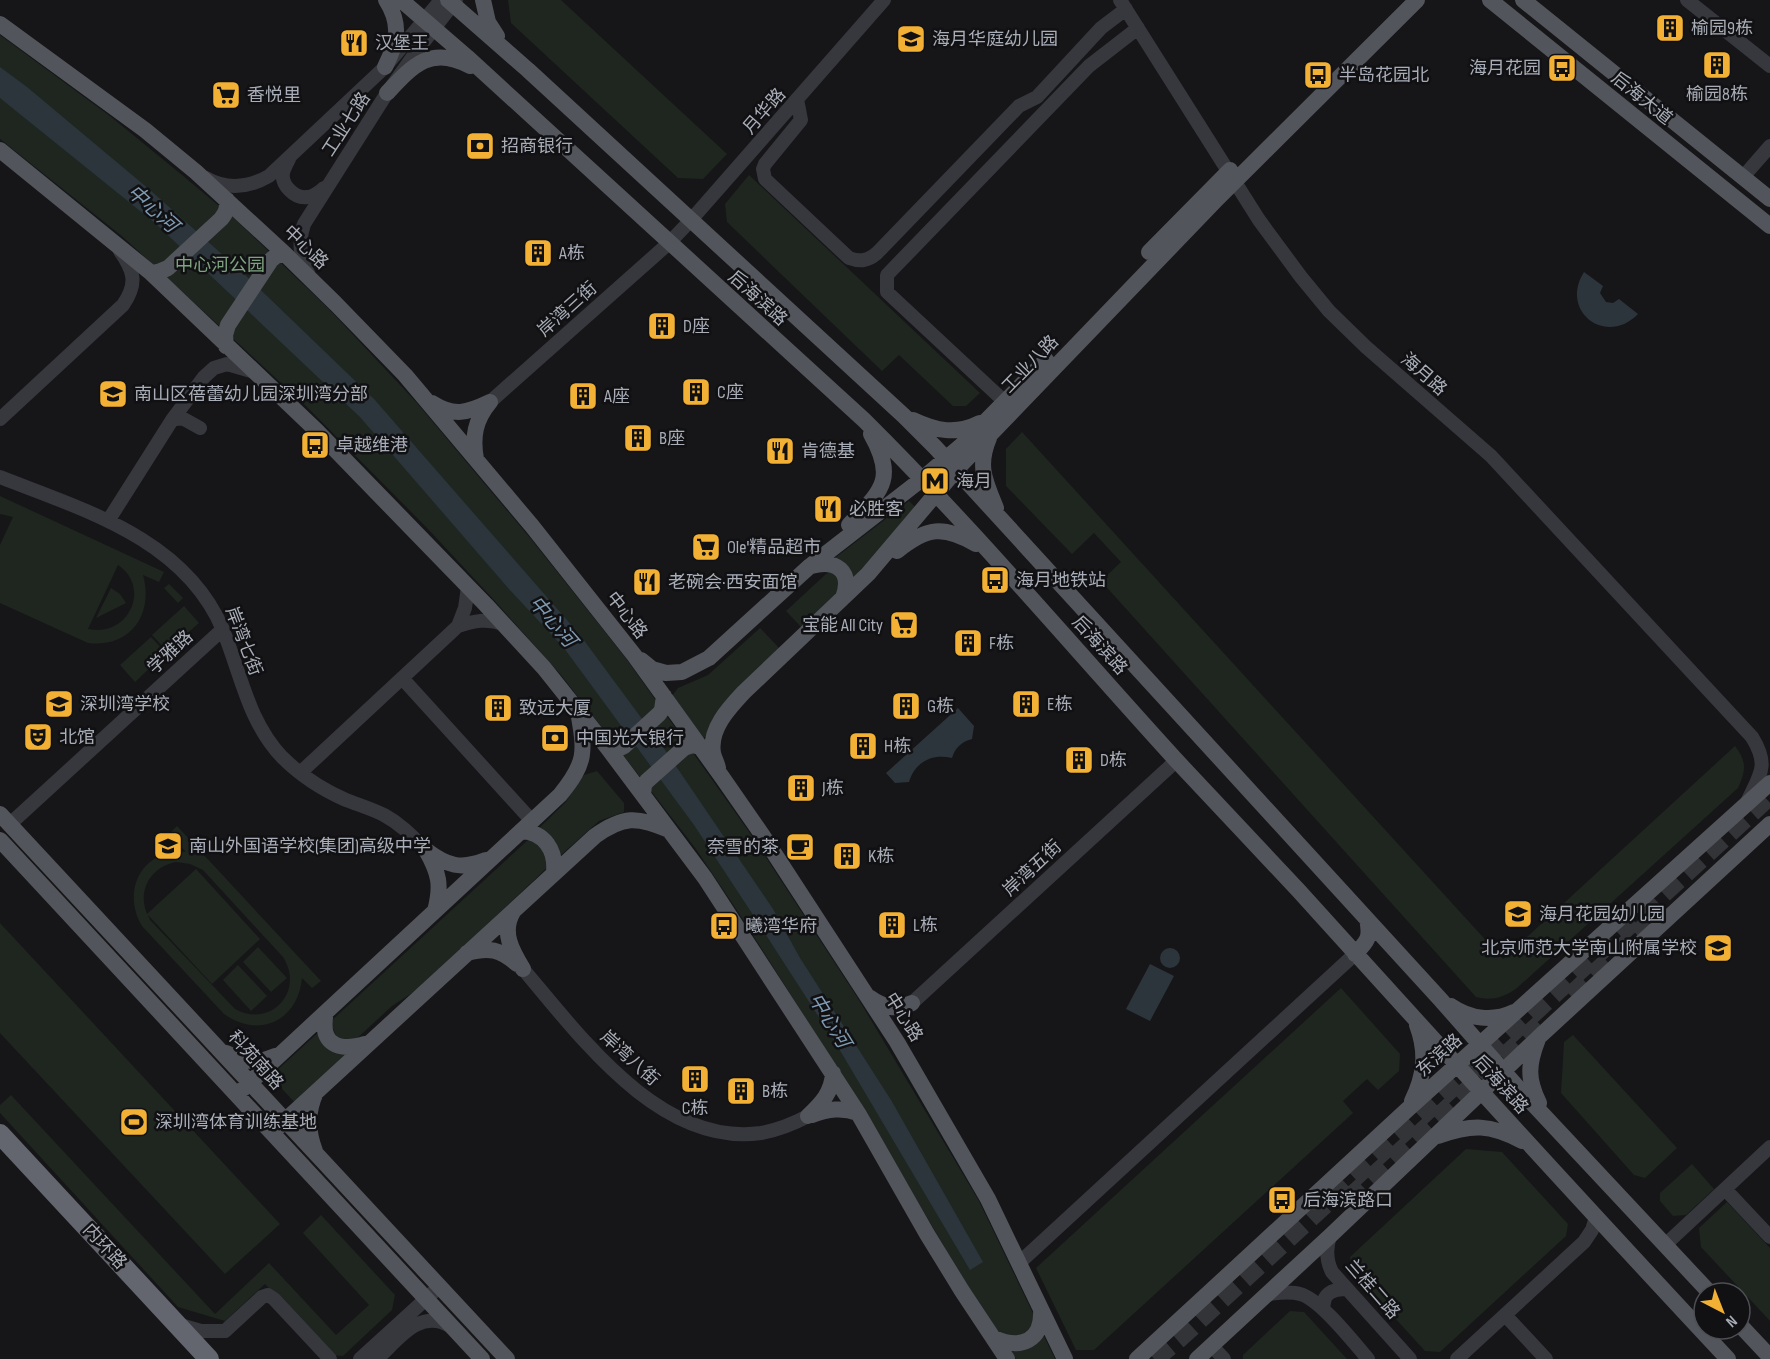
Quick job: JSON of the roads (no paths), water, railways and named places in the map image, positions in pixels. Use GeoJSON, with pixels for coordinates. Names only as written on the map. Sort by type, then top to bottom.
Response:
{"type":"FeatureCollection","features":[{"type":"Feature","properties":{"kind":"highway","name":"内环路"},"geometry":{"type":"LineString","coordinates":[[0,1134],[209,1359]]}},
{"type":"Feature","properties":{"kind":"main road"},"geometry":{"type":"LineString","coordinates":[[385,67],[396,40],[397,28],[395,17],[386,0]]}},
{"type":"Feature","properties":{"kind":"main road","name":"后海滨路"},"geometry":{"type":"LineString","coordinates":[[401,0],[490,78],[864,420],[922,479],[1414,1019],[1728,1359]]}},
{"type":"Feature","properties":{"kind":"main road"},"geometry":{"type":"LineString","coordinates":[[483,0],[488,22],[510,53]]}},
{"type":"Feature","properties":{"kind":"main road","name":"工业八路"},"geometry":{"type":"LineString","coordinates":[[722,777],[713,753],[713,740],[729,709],[868,574],[935,493],[963,444],[1405,0]]}},
{"type":"Feature","properties":{"kind":"main road","name":"工业八路"},"geometry":{"type":"LineString","coordinates":[[634,655],[659,672],[682,672],[696,666],[724,646],[810,566],[922,479],[950,464],[990,434],[1231,177],[1417,0]]}},
{"type":"Feature","properties":{"kind":"main road","name":"后海大道"},"geometry":{"type":"LineString","coordinates":[[1491,0],[1770,225]]}},
{"type":"Feature","properties":{"kind":"main road","name":"后海大道"},"geometry":{"type":"LineString","coordinates":[[1523,0],[1770,199]]}},
{"type":"Feature","properties":{"kind":"main road","name":"后海滨路"},"geometry":{"type":"LineString","coordinates":[[450,1],[510,53],[904,416],[1440,999],[1546,1118],[1699,1281]]}},
{"type":"Feature","properties":{"kind":"main road","name":"中心路"},"geometry":{"type":"LineString","coordinates":[[0,24],[121,111],[196,172],[227,200],[278,257],[310,278],[405,375],[532,526],[634,655],[663,696],[692,747],[722,777],[869,997],[988,1199],[1065,1359]]}},
{"type":"Feature","properties":{"kind":"main road"},"geometry":{"type":"LineString","coordinates":[[387,93],[413,66],[426,59],[440,56],[467,64],[490,78]]}},
{"type":"Feature","properties":{"kind":"main road"},"geometry":{"type":"LineString","coordinates":[[0,150],[150,272],[317,431],[503,624],[544,668],[578,710],[616,746],[645,788],[669,830],[705,878],[858,1113],[927,1234],[1006,1359]]}},
{"type":"Feature","properties":{"kind":"main road"},"geometry":{"type":"LineString","coordinates":[[150,272],[156,273],[168,268],[221,219],[227,207],[227,200]]}},
{"type":"Feature","properties":{"kind":"main road"},"geometry":{"type":"LineString","coordinates":[[226,346],[225,335],[228,325],[278,257]]}},
{"type":"Feature","properties":{"kind":"main road"},"geometry":{"type":"LineString","coordinates":[[425,399],[445,410],[455,412],[474,410],[490,402]]}},
{"type":"Feature","properties":{"kind":"main road"},"geometry":{"type":"LineString","coordinates":[[476,459],[475,427],[483,410],[490,402]]}},
{"type":"Feature","properties":{"kind":"main road"},"geometry":{"type":"LineString","coordinates":[[904,416],[927,426],[951,432],[968,429],[991,417]]}},
{"type":"Feature","properties":{"kind":"main road"},"geometry":{"type":"LineString","coordinates":[[810,566],[875,497],[884,479],[885,470],[881,454],[864,420]]}},
{"type":"Feature","properties":{"kind":"main road"},"geometry":{"type":"LineString","coordinates":[[990,434],[983,453],[982,467],[999,517]]}},
{"type":"Feature","properties":{"kind":"main road"},"geometry":{"type":"LineString","coordinates":[[868,574],[909,541],[926,532],[937,530],[956,534],[989,551]]}},
{"type":"Feature","properties":{"kind":"main road"},"geometry":{"type":"LineString","coordinates":[[810,566],[827,563],[840,569],[847,582],[843,598]]}},
{"type":"Feature","properties":{"kind":"main road"},"geometry":{"type":"LineString","coordinates":[[616,746],[659,714],[662,710],[663,696]]}},
{"type":"Feature","properties":{"kind":"main road"},"geometry":{"type":"LineString","coordinates":[[237,1094],[560,795],[573,780],[583,752],[578,710]]}},
{"type":"Feature","properties":{"kind":"main road"},"geometry":{"type":"LineString","coordinates":[[645,788],[692,747]]}},
{"type":"Feature","properties":{"kind":"main road","name":"东滨路"},"geometry":{"type":"LineString","coordinates":[[1137,1359],[1408,1109],[1770,783]]}},
{"type":"Feature","properties":{"kind":"main road","name":"科苑南路"},"geometry":{"type":"LineString","coordinates":[[5,819],[507,1359]]}},
{"type":"Feature","properties":{"kind":"main road"},"geometry":{"type":"LineString","coordinates":[[272,1132],[595,836],[618,823],[639,819],[669,830]]}},
{"type":"Feature","properties":{"kind":"main road"},"geometry":{"type":"LineString","coordinates":[[1197,1359],[1540,1036],[1770,824]]}},
{"type":"Feature","properties":{"kind":"main road"},"geometry":{"type":"LineString","coordinates":[[527,826],[544,840],[554,855],[554,872]]}},
{"type":"Feature","properties":{"kind":"main road","name":"科苑南路"},"geometry":{"type":"LineString","coordinates":[[0,840],[482,1359]]}},
{"type":"Feature","properties":{"kind":"main road"},"geometry":{"type":"LineString","coordinates":[[426,850],[438,859],[454,865],[471,866],[493,857]]}},
{"type":"Feature","properties":{"kind":"main road"},"geometry":{"type":"LineString","coordinates":[[426,850],[433,863],[440,893],[434,911]]}},
{"type":"Feature","properties":{"kind":"main road"},"geometry":{"type":"LineString","coordinates":[[516,908],[510,918],[508,933],[511,947],[523,969]]}},
{"type":"Feature","properties":{"kind":"main road"},"geometry":{"type":"LineString","coordinates":[[1355,954],[1368,938],[1366,919]]}},
{"type":"Feature","properties":{"kind":"main road"},"geometry":{"type":"LineString","coordinates":[[466,953],[492,949],[508,956],[523,969]]}},
{"type":"Feature","properties":{"kind":"main road"},"geometry":{"type":"LineString","coordinates":[[869,997],[878,1003],[894,1008],[912,1003]]}},
{"type":"Feature","properties":{"kind":"main road"},"geometry":{"type":"LineString","coordinates":[[1440,999],[1475,1018],[1497,1017],[1520,1008]]}},
{"type":"Feature","properties":{"kind":"main road"},"geometry":{"type":"LineString","coordinates":[[897,1041],[901,1019],[912,1003]]}},
{"type":"Feature","properties":{"kind":"main road"},"geometry":{"type":"LineString","coordinates":[[326,1012],[324,1027],[331,1041],[338,1047],[354,1047],[368,1043]]}},
{"type":"Feature","properties":{"kind":"main road"},"geometry":{"type":"LineString","coordinates":[[1408,1109],[1419,1086],[1424,1065],[1422,1043],[1414,1019]]}},
{"type":"Feature","properties":{"kind":"main road"},"geometry":{"type":"LineString","coordinates":[[1540,1036],[1532,1054],[1529,1071],[1533,1089],[1546,1118]]}},
{"type":"Feature","properties":{"kind":"main road"},"geometry":{"type":"LineString","coordinates":[[221,1051],[253,1063],[284,1051]]}},
{"type":"Feature","properties":{"kind":"main road"},"geometry":{"type":"LineString","coordinates":[[808,1116],[827,1096],[832,1073]]}},
{"type":"Feature","properties":{"kind":"main road"},"geometry":{"type":"LineString","coordinates":[[316,1155],[310,1140],[308,1121],[309,1111],[318,1089]]}},
{"type":"Feature","properties":{"kind":"main road"},"geometry":{"type":"LineString","coordinates":[[808,1116],[836,1109],[858,1113]]}},
{"type":"Feature","properties":{"kind":"main road"},"geometry":{"type":"LineString","coordinates":[[1431,1138],[1459,1129],[1479,1126],[1502,1132],[1530,1145]]}},
{"type":"Feature","properties":{"kind":"main road"},"geometry":{"type":"LineString","coordinates":[[994,1338],[1010,1344],[1019,1344],[1032,1338],[1040,1324],[1041,1309]]}},
{"type":"Feature","properties":{"kind":"main road"},"geometry":{"type":"LineString","coordinates":[[1054,1337],[1073,1359]]}},
{"type":"Feature","properties":{"kind":"main road"},"geometry":{"type":"LineString","coordinates":[[1752,1338],[1770,1357]]}},
{"type":"Feature","properties":{"kind":"street","name":"月华路"},"geometry":{"type":"LineString","coordinates":[[669,243],[884,0]]}},
{"type":"Feature","properties":{"kind":"street"},"geometry":{"type":"LineString","coordinates":[[1687,0],[1770,66]]}},
{"type":"Feature","properties":{"kind":"street","name":"工业七路"},"geometry":{"type":"LineString","coordinates":[[196,172],[225,186],[248,186],[268,176],[430,24],[450,1]]}},
{"type":"Feature","properties":{"kind":"street"},"geometry":{"type":"LineString","coordinates":[[797,99],[801,120],[765,164],[763,169],[765,179],[849,258],[865,260],[877,253],[1019,106],[1037,97],[1123,5]]}},
{"type":"Feature","properties":{"kind":"street","name":"海月路"},"geometry":{"type":"LineString","coordinates":[[1123,5],[1259,220],[1301,277],[1329,310],[1366,348],[1491,456],[1752,737]]}},
{"type":"Feature","properties":{"kind":"street","name":"工业七路"},"geometry":{"type":"LineString","coordinates":[[310,278],[301,259],[299,246],[304,224],[430,24]]}},
{"type":"Feature","properties":{"kind":"street"},"geometry":{"type":"LineString","coordinates":[[1005,402],[887,292],[887,275],[1089,66],[1138,28]]}},
{"type":"Feature","properties":{"kind":"street"},"geometry":{"type":"LineString","coordinates":[[1743,177],[1770,146]]}},
{"type":"Feature","properties":{"kind":"street"},"geometry":{"type":"LineString","coordinates":[[290,157],[283,173],[284,182],[288,189],[297,196],[306,198],[316,195],[328,184]]}},
{"type":"Feature","properties":{"kind":"street","name":"岸湾三街"},"geometry":{"type":"LineString","coordinates":[[490,402],[669,243]]}},
{"type":"Feature","properties":{"kind":"street"},"geometry":{"type":"LineString","coordinates":[[0,419],[116,313],[129,297],[133,283],[132,273],[117,246]]}},
{"type":"Feature","properties":{"kind":"street"},"geometry":{"type":"LineString","coordinates":[[108,521],[190,393],[204,377],[214,368],[227,364],[237,365],[254,372]]}},
{"type":"Feature","properties":{"kind":"street"},"geometry":{"type":"LineString","coordinates":[[172,420],[182,417],[200,428]]}},
{"type":"Feature","properties":{"kind":"street","name":"岸湾七街"},"geometry":{"type":"LineString","coordinates":[[0,477],[108,521],[153,546],[179,567],[201,591],[222,629],[244,692],[260,727],[283,758],[300,773],[333,794],[391,819],[426,850]]}},
{"type":"Feature","properties":{"kind":"street"},"geometry":{"type":"LineString","coordinates":[[300,773],[458,626],[465,608],[468,587]]}},
{"type":"Feature","properties":{"kind":"street"},"geometry":{"type":"LineString","coordinates":[[458,626],[480,620],[503,624]]}},
{"type":"Feature","properties":{"kind":"street","name":"学雅路"},"geometry":{"type":"LineString","coordinates":[[5,819],[222,629]]}},
{"type":"Feature","properties":{"kind":"street"},"geometry":{"type":"LineString","coordinates":[[402,678],[527,826]]}},
{"type":"Feature","properties":{"kind":"street"},"geometry":{"type":"LineString","coordinates":[[1752,737],[1770,747]]}},
{"type":"Feature","properties":{"kind":"street"},"geometry":{"type":"LineString","coordinates":[[1745,806],[1759,777],[1762,762],[1760,750],[1752,737]]}},
{"type":"Feature","properties":{"kind":"street","name":"岸湾五街"},"geometry":{"type":"LineString","coordinates":[[912,1003],[1177,760]]}},
{"type":"Feature","properties":{"kind":"street"},"geometry":{"type":"LineString","coordinates":[[1019,1263],[1355,954]]}},
{"type":"Feature","properties":{"kind":"street","name":"岸湾八街"},"geometry":{"type":"LineString","coordinates":[[523,969],[618,1076],[647,1099],[678,1116],[712,1129],[747,1134],[771,1131],[808,1116]]}},
{"type":"Feature","properties":{"kind":"street"},"geometry":{"type":"LineString","coordinates":[[1665,1245],[1770,1147]]}},
{"type":"Feature","properties":{"kind":"street"},"geometry":{"type":"LineString","coordinates":[[1725,1189],[1770,1237]]}},
{"type":"Feature","properties":{"kind":"street"},"geometry":{"type":"LineString","coordinates":[[1457,1359],[1584,1242],[1592,1230],[1596,1217]]}},
{"type":"Feature","properties":{"kind":"street","name":"兰桂二路"},"geometry":{"type":"LineString","coordinates":[[1330,1236],[1327,1250],[1332,1272],[1410,1359]]}},
{"type":"Feature","properties":{"kind":"street"},"geometry":{"type":"LineString","coordinates":[[360,1359],[439,1287]]}},
{"type":"Feature","properties":{"kind":"street"},"geometry":{"type":"LineString","coordinates":[[1324,1310],[1323,1304],[1326,1296],[1332,1290],[1347,1289]]}},
{"type":"Feature","properties":{"kind":"street"},"geometry":{"type":"LineString","coordinates":[[1267,1294],[1284,1292],[1303,1294],[1310,1298],[1324,1310],[1368,1359]]}},
{"type":"Feature","properties":{"kind":"street"},"geometry":{"type":"LineString","coordinates":[[177,1324],[201,1331],[225,1331],[262,1297],[268,1295],[330,1359]]}},
{"type":"Feature","properties":{"kind":"street"},"geometry":{"type":"LineString","coordinates":[[1505,1315],[1546,1359]]}},
{"type":"Feature","properties":{"kind":"street"},"geometry":{"type":"LineString","coordinates":[[377,1359],[419,1322],[436,1320],[455,1329]]}},
{"type":"Feature","properties":{"kind":"street"},"geometry":{"type":"LineString","coordinates":[[1212,1346],[1224,1359]]}},
{"type":"Feature","properties":{"kind":"water","name":"中心河"},"geometry":{"type":"Polygon","coordinates":[[[0,67],[150,190],[242,272],[374,399],[580,635],[665,750],[773,909],[800,958],[891,1100],[983,1262],[970,1270],[835,1042],[759,924],[694,825],[564,648],[509,589],[360,417],[155,223],[0,98],[0,67]]]}},
{"type":"Feature","properties":{"kind":"water"},"geometry":{"type":"Polygon","coordinates":[[[1584,272],[1603,286],[1600,293],[1606,302],[1613,303],[1619,299],[1638,314],[1625,323],[1613,327],[1600,325],[1590,320],[1582,311],[1577,300],[1578,286],[1584,272]]]}},
{"type":"Feature","properties":{"kind":"water"},"geometry":{"type":"Polygon","coordinates":[[[958,708],[974,726],[972,739],[959,746],[952,758],[931,758],[915,769],[909,782],[895,783],[886,773],[958,708]]]}},
{"type":"Feature","properties":{"kind":"water"},"geometry":{"type":"Polygon","coordinates":[[[1170,948],[1177,951],[1180,958],[1177,965],[1170,968],[1163,965],[1160,958],[1163,951],[1170,948]]]}},
{"type":"Feature","properties":{"kind":"water"},"geometry":{"type":"Polygon","coordinates":[[[1150,964],[1174,976],[1150,1021],[1126,1009],[1150,964]]]}},
{"type":"Feature","properties":{"kind":"tunnel"},"geometry":{"type":"LineString","coordinates":[[1154,1359],[1770,795]]}},
{"type":"Feature","properties":{"kind":"tunnel"},"geometry":{"type":"LineString","coordinates":[[1571,996],[1651,922]]}},
{"type":"Feature","properties":{"kind":"tunnel"},"geometry":{"type":"LineString","coordinates":[[1348,1200],[1543,1022]]}},
{"type":"Feature","properties":{"kind":"place","name":"榆园9栋"},"geometry":{"type":"Point","coordinates":[1670,28]}},
{"type":"Feature","properties":{"kind":"place","name":"海月华庭幼儿园"},"geometry":{"type":"Point","coordinates":[911,39]}},
{"type":"Feature","properties":{"kind":"place","name":"汉堡王"},"geometry":{"type":"Point","coordinates":[354,43]}},
{"type":"Feature","properties":{"kind":"place","name":"榆园8栋"},"geometry":{"type":"Point","coordinates":[1717,65]}},
{"type":"Feature","properties":{"kind":"place","name":"海月花园"},"geometry":{"type":"Point","coordinates":[1562,68]}},
{"type":"Feature","properties":{"kind":"place","name":"半岛花园北"},"geometry":{"type":"Point","coordinates":[1318,75]}},
{"type":"Feature","properties":{"kind":"place","name":"香悦里"},"geometry":{"type":"Point","coordinates":[226,95]}},
{"type":"Feature","properties":{"kind":"place","name":"招商银行"},"geometry":{"type":"Point","coordinates":[480,146]}},
{"type":"Feature","properties":{"kind":"place","name":"A栋"},"geometry":{"type":"Point","coordinates":[538,253]}},
{"type":"Feature","properties":{"kind":"place","name":"D座"},"geometry":{"type":"Point","coordinates":[662,326]}},
{"type":"Feature","properties":{"kind":"place","name":"C座"},"geometry":{"type":"Point","coordinates":[696,392]}},
{"type":"Feature","properties":{"kind":"place","name":"南山区蓓蕾幼儿园深圳湾分部"},"geometry":{"type":"Point","coordinates":[113,394]}},
{"type":"Feature","properties":{"kind":"place","name":"A座"},"geometry":{"type":"Point","coordinates":[583,396]}},
{"type":"Feature","properties":{"kind":"place","name":"B座"},"geometry":{"type":"Point","coordinates":[638,438]}},
{"type":"Feature","properties":{"kind":"place","name":"卓越维港"},"geometry":{"type":"Point","coordinates":[315,445]}},
{"type":"Feature","properties":{"kind":"place","name":"肯德基"},"geometry":{"type":"Point","coordinates":[780,451]}},
{"type":"Feature","properties":{"kind":"place","name":"海月"},"geometry":{"type":"Point","coordinates":[935,481]}},
{"type":"Feature","properties":{"kind":"place","name":"必胜客"},"geometry":{"type":"Point","coordinates":[828,509]}},
{"type":"Feature","properties":{"kind":"place","name":"Ole'精品超市"},"geometry":{"type":"Point","coordinates":[706,547]}},
{"type":"Feature","properties":{"kind":"place","name":"海月地铁站"},"geometry":{"type":"Point","coordinates":[995,580]}},
{"type":"Feature","properties":{"kind":"place","name":"老碗会·西安面馆"},"geometry":{"type":"Point","coordinates":[647,582]}},
{"type":"Feature","properties":{"kind":"place","name":"宝能 All City"},"geometry":{"type":"Point","coordinates":[904,625]}},
{"type":"Feature","properties":{"kind":"place","name":"F栋"},"geometry":{"type":"Point","coordinates":[968,643]}},
{"type":"Feature","properties":{"kind":"place","name":"深圳湾学校"},"geometry":{"type":"Point","coordinates":[59,704]}},
{"type":"Feature","properties":{"kind":"place","name":"E栋"},"geometry":{"type":"Point","coordinates":[1026,704]}},
{"type":"Feature","properties":{"kind":"place","name":"G栋"},"geometry":{"type":"Point","coordinates":[906,706]}},
{"type":"Feature","properties":{"kind":"place","name":"致远大厦"},"geometry":{"type":"Point","coordinates":[498,708]}},
{"type":"Feature","properties":{"kind":"place","name":"北馆"},"geometry":{"type":"Point","coordinates":[38,737]}},
{"type":"Feature","properties":{"kind":"place","name":"中国光大银行"},"geometry":{"type":"Point","coordinates":[555,738]}},
{"type":"Feature","properties":{"kind":"place","name":"H栋"},"geometry":{"type":"Point","coordinates":[863,746]}},
{"type":"Feature","properties":{"kind":"place","name":"D栋"},"geometry":{"type":"Point","coordinates":[1079,760]}},
{"type":"Feature","properties":{"kind":"place","name":"J栋"},"geometry":{"type":"Point","coordinates":[801,788]}},
{"type":"Feature","properties":{"kind":"place","name":"南山外国语学校(集团)高级中学"},"geometry":{"type":"Point","coordinates":[168,846]}},
{"type":"Feature","properties":{"kind":"place","name":"奈雪的茶"},"geometry":{"type":"Point","coordinates":[800,847]}},
{"type":"Feature","properties":{"kind":"place","name":"K栋"},"geometry":{"type":"Point","coordinates":[847,856]}},
{"type":"Feature","properties":{"kind":"place","name":"海月花园幼儿园"},"geometry":{"type":"Point","coordinates":[1518,914]}},
{"type":"Feature","properties":{"kind":"place","name":"L栋"},"geometry":{"type":"Point","coordinates":[892,925]}},
{"type":"Feature","properties":{"kind":"place","name":"曦湾华府"},"geometry":{"type":"Point","coordinates":[724,926]}},
{"type":"Feature","properties":{"kind":"place","name":"北京师范大学南山附属学校"},"geometry":{"type":"Point","coordinates":[1718,948]}},
{"type":"Feature","properties":{"kind":"place","name":"C栋"},"geometry":{"type":"Point","coordinates":[695,1079]}},
{"type":"Feature","properties":{"kind":"place","name":"B栋"},"geometry":{"type":"Point","coordinates":[741,1091]}},
{"type":"Feature","properties":{"kind":"place","name":"深圳湾体育训练基地"},"geometry":{"type":"Point","coordinates":[134,1122]}},
{"type":"Feature","properties":{"kind":"place","name":"后海滨路口"},"geometry":{"type":"Point","coordinates":[1282,1200]}},
{"type":"Feature","properties":{"kind":"park label","name":"中心河公园"},"geometry":{"type":"Point","coordinates":[220,265]}}]}
